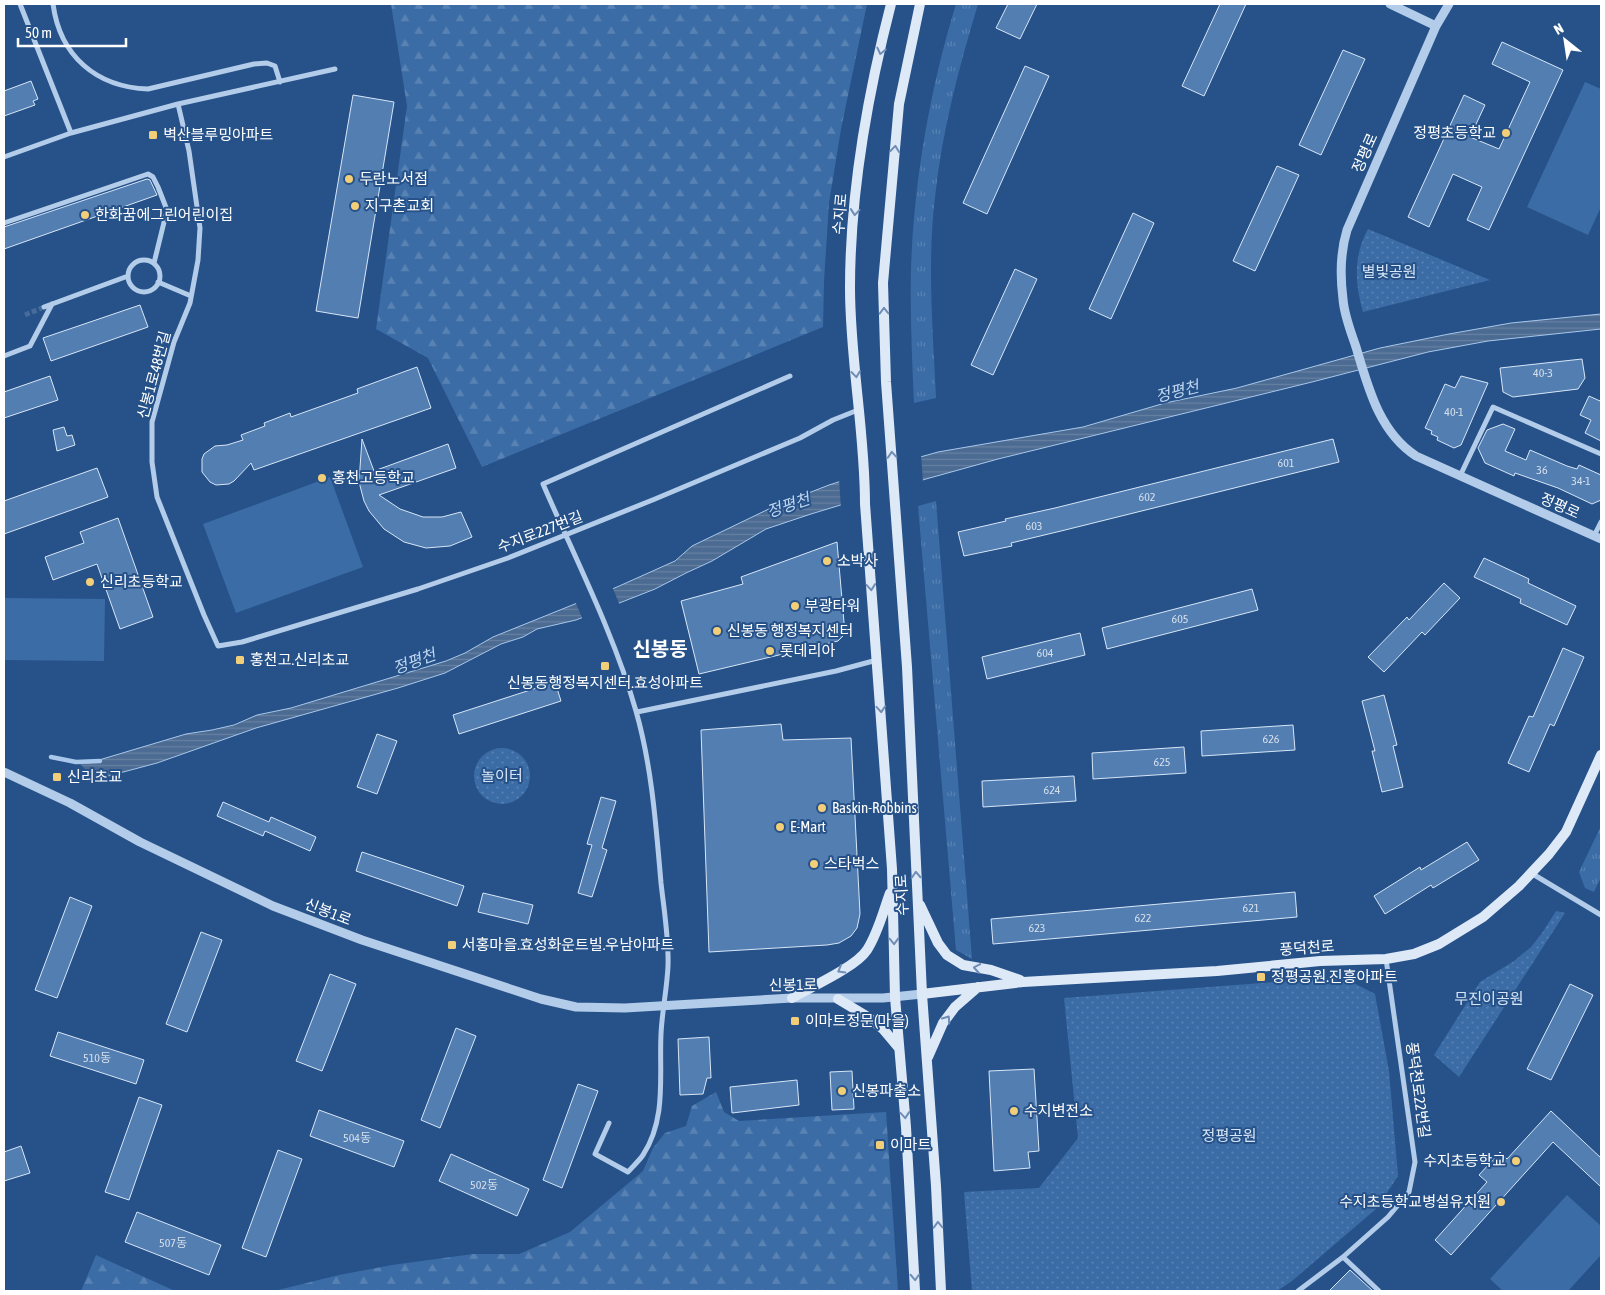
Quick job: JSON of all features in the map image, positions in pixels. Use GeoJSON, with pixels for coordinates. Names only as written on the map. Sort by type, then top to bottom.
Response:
{"type":"FeatureCollection","features":[{"type":"Feature","properties":{"kind":"main road","name":"수지로"},"geometry":{"type":"LineString","coordinates":[[891,4],[860,156],[852,241],[850,288],[851,333],[865,474],[865,504],[892,887],[895,997],[916,1291]]}},
{"type":"Feature","properties":{"kind":"main road","name":"수지로"},"geometry":{"type":"LineString","coordinates":[[920,4],[899,104],[883,283],[886,382],[907,667],[922,994],[936,1186],[941,1291]]}},
{"type":"Feature","properties":{"kind":"main road","name":"풍덕천로"},"geometry":{"type":"LineString","coordinates":[[922,994],[1023,982],[1217,971],[1320,961],[1386,959],[1414,954],[1439,944],[1483,917],[1519,886],[1549,854],[1566,832],[1601,755]]}},
{"type":"Feature","properties":{"kind":"main road"},"geometry":{"type":"LineString","coordinates":[[792,998],[842,970],[866,952],[875,936],[892,887]]}},
{"type":"Feature","properties":{"kind":"main road"},"geometry":{"type":"LineString","coordinates":[[917,898],[930,929],[947,955],[963,965],[990,970],[1023,982]]}},
{"type":"Feature","properties":{"kind":"main road"},"geometry":{"type":"LineString","coordinates":[[927,1060],[943,1023],[955,1007],[979,986]]}},
{"type":"Feature","properties":{"kind":"main road"},"geometry":{"type":"LineString","coordinates":[[838,999],[868,1017],[883,1029],[899,1049]]}},
{"type":"Feature","properties":{"kind":"street"},"geometry":{"type":"LineString","coordinates":[[20,4],[71,133]]}},
{"type":"Feature","properties":{"kind":"street"},"geometry":{"type":"LineString","coordinates":[[53,4],[60,31],[65,42],[78,60],[91,72],[111,82],[148,89],[267,62],[275,66],[280,82]]}},
{"type":"Feature","properties":{"kind":"street"},"geometry":{"type":"LineString","coordinates":[[1390,4],[1436,26]]}},
{"type":"Feature","properties":{"kind":"street","name":"정평로"},"geometry":{"type":"LineString","coordinates":[[1449,4],[1436,26],[1343,242],[1341,278],[1343,301],[1348,321],[1368,384],[1384,422],[1390,432],[1407,451],[1598,538],[1601,522]]}},
{"type":"Feature","properties":{"kind":"street"},"geometry":{"type":"LineString","coordinates":[[4,157],[71,133],[178,104],[335,69]]}},
{"type":"Feature","properties":{"kind":"street","name":"신봉1로48번길"},"geometry":{"type":"LineString","coordinates":[[178,104],[189,151],[200,228],[198,260],[191,296],[174,342],[152,422],[152,462],[157,497],[218,646]]}},
{"type":"Feature","properties":{"kind":"street"},"geometry":{"type":"LineString","coordinates":[[4,223],[148,174],[153,177],[167,210],[154,264]]}},
{"type":"Feature","properties":{"kind":"street"},"geometry":{"type":"LineString","coordinates":[[144,260],[154,264],[159,272],[158,282],[151,290],[140,291],[131,286],[128,276],[134,263],[144,260]]}},
{"type":"Feature","properties":{"kind":"street"},"geometry":{"type":"LineString","coordinates":[[44,307],[128,276]]}},
{"type":"Feature","properties":{"kind":"street"},"geometry":{"type":"LineString","coordinates":[[158,282],[191,296]]}},
{"type":"Feature","properties":{"kind":"street"},"geometry":{"type":"LineString","coordinates":[[4,356],[30,346],[52,304]]}},
{"type":"Feature","properties":{"kind":"street"},"geometry":{"type":"LineString","coordinates":[[609,1124],[596,1154],[628,1172],[642,1156],[650,1142],[660,1113],[661,1033],[668,964],[657,837],[648,766],[637,712],[607,631],[543,484],[790,376]]}},
{"type":"Feature","properties":{"kind":"street"},"geometry":{"type":"LineString","coordinates":[[1460,476],[1493,407],[1601,454]]}},
{"type":"Feature","properties":{"kind":"street","name":"수지로227번길"},"geometry":{"type":"LineString","coordinates":[[218,646],[242,642],[418,589],[508,558],[800,438],[833,420],[859,410]]}},
{"type":"Feature","properties":{"kind":"street"},"geometry":{"type":"LineString","coordinates":[[637,712],[836,671],[877,660]]}},
{"type":"Feature","properties":{"kind":"street","name":"신봉1로"},"geometry":{"type":"LineString","coordinates":[[5,771],[70,802],[140,842],[273,906],[362,940],[525,994],[558,1003],[595,1008],[664,1006],[792,998],[895,997],[922,994]]}},
{"type":"Feature","properties":{"kind":"street"},"geometry":{"type":"LineString","coordinates":[[1530,873],[1601,915]]}},
{"type":"Feature","properties":{"kind":"street","name":"풍덕천로22번길"},"geometry":{"type":"LineString","coordinates":[[1298,1291],[1343,1257],[1388,1217],[1409,1192],[1415,1162],[1386,959]]}},
{"type":"Feature","properties":{"kind":"street"},"geometry":{"type":"LineString","coordinates":[[1343,1257],[1379,1291]]}},
{"type":"Feature","properties":{"kind":"green space"},"geometry":{"type":"Polygon","coordinates":[[[391,4],[867,4],[841,129],[829,203],[823,327],[482,467],[428,358],[376,329],[407,106],[391,4]]]}},
{"type":"Feature","properties":{"kind":"green space"},"geometry":{"type":"Polygon","coordinates":[[[956,4],[978,4],[952,99],[935,197],[931,272],[936,398],[914,403],[911,269],[916,202],[931,102],[956,4]]]}},
{"type":"Feature","properties":{"kind":"green space"},"geometry":{"type":"Polygon","coordinates":[[[1585,82],[1601,89],[1601,207],[1588,235],[1527,207],[1585,82]]]}},
{"type":"Feature","properties":{"kind":"green space","name":"별빛공원"},"geometry":{"type":"Polygon","coordinates":[[[1368,229],[1490,280],[1363,312],[1358,291],[1357,270],[1360,249],[1368,229]]]}},
{"type":"Feature","properties":{"kind":"green space"},"geometry":{"type":"Polygon","coordinates":[[[330,477],[363,567],[236,613],[203,524],[330,477]]]}},
{"type":"Feature","properties":{"kind":"green space"},"geometry":{"type":"Polygon","coordinates":[[[936,501],[972,959],[956,950],[918,506],[936,501]]]}},
{"type":"Feature","properties":{"kind":"green space"},"geometry":{"type":"Polygon","coordinates":[[[4,598],[105,599],[104,661],[4,660],[4,598]]]}},
{"type":"Feature","properties":{"kind":"green space","name":"놀이터"},"geometry":{"type":"Polygon","coordinates":[[[502,748],[513,750],[522,756],[528,765],[530,776],[528,787],[522,796],[513,802],[502,804],[491,802],[482,796],[476,787],[474,776],[476,765],[482,756],[491,750],[502,748]]]}},
{"type":"Feature","properties":{"kind":"green space"},"geometry":{"type":"Polygon","coordinates":[[[1601,826],[1601,877],[1594,892],[1585,888],[1579,872],[1601,826]]]}},
{"type":"Feature","properties":{"kind":"green space","name":"무진이공원"},"geometry":{"type":"Polygon","coordinates":[[[1556,911],[1565,913],[1459,1077],[1434,1055],[1480,982],[1514,961],[1531,947],[1556,911]]]}},
{"type":"Feature","properties":{"kind":"green space","name":"정평공원"},"geometry":{"type":"Polygon","coordinates":[[[1342,977],[1375,994],[1389,1071],[1398,1176],[1377,1208],[1292,1281],[1277,1291],[972,1291],[964,1192],[1039,1188],[1078,1138],[1064,998],[1342,977]]]}},
{"type":"Feature","properties":{"kind":"green space"},"geometry":{"type":"Polygon","coordinates":[[[716,1092],[724,1112],[739,1121],[886,1112],[898,1291],[274,1291],[339,1275],[392,1265],[473,1254],[519,1254],[570,1232],[643,1171],[653,1148],[665,1133],[686,1126],[692,1106],[716,1092]]]}},
{"type":"Feature","properties":{"kind":"green space"},"geometry":{"type":"Polygon","coordinates":[[[1567,1195],[1601,1226],[1601,1255],[1568,1291],[1503,1291],[1490,1279],[1567,1195]]]}},
{"type":"Feature","properties":{"kind":"green space"},"geometry":{"type":"Polygon","coordinates":[[[96,1255],[175,1291],[81,1291],[96,1255]]]}},
{"type":"Feature","properties":{"kind":"water","name":"정평천"},"geometry":{"type":"Polygon","coordinates":[[[1601,314],[1601,329],[1488,341],[1428,352],[998,459],[811,514],[766,529],[712,561],[655,589],[576,620],[537,629],[523,637],[501,644],[445,673],[256,728],[157,763],[97,779],[75,780],[71,762],[89,763],[186,734],[234,725],[257,715],[291,708],[446,661],[465,653],[493,637],[617,587],[675,561],[692,546],[775,506],[829,485],[892,465],[938,452],[1083,427],[1165,403],[1237,388],[1380,348],[1511,323],[1601,314]]]}},
{"type":"Feature","properties":{"kind":"pier"},"geometry":{"type":"Polygon","coordinates":[[[921,454],[923,482],[841,508],[839,479],[921,454]]]}},
{"type":"Feature","properties":{"kind":"pier"},"geometry":{"type":"Polygon","coordinates":[[[612,586],[620,606],[583,620],[575,601],[612,586]]]}},
{"type":"Feature","properties":{"kind":"pier"},"geometry":{"type":"Polygon","coordinates":[[[4,741],[76,760],[98,782],[70,781],[4,759],[4,741]]]}},
{"type":"Feature","properties":{"kind":"building"},"geometry":{"type":"Polygon","coordinates":[[[1008,4],[1037,4],[1020,39],[996,28],[1008,4]]]}},
{"type":"Feature","properties":{"kind":"building"},"geometry":{"type":"Polygon","coordinates":[[[1220,4],[1246,4],[1204,96],[1182,86],[1220,4]]]}},
{"type":"Feature","properties":{"kind":"building"},"geometry":{"type":"Polygon","coordinates":[[[1502,42],[1563,70],[1489,230],[1467,220],[1482,187],[1453,174],[1429,227],[1408,217],[1464,95],[1485,105],[1470,137],[1499,149],[1530,82],[1492,64],[1502,42]]]}},
{"type":"Feature","properties":{"kind":"building"},"geometry":{"type":"Polygon","coordinates":[[[1343,50],[1365,59],[1321,155],[1299,145],[1343,50]]]}},
{"type":"Feature","properties":{"kind":"building"},"geometry":{"type":"Polygon","coordinates":[[[1025,66],[1049,76],[987,214],[963,203],[1025,66]]]}},
{"type":"Feature","properties":{"kind":"building"},"geometry":{"type":"Polygon","coordinates":[[[31,81],[38,99],[33,101],[35,105],[4,116],[4,91],[31,81]]]}},
{"type":"Feature","properties":{"kind":"building","name":"지구촌교회"},"geometry":{"type":"Polygon","coordinates":[[[353,95],[394,102],[358,318],[316,311],[353,95]]]}},
{"type":"Feature","properties":{"kind":"building"},"geometry":{"type":"Polygon","coordinates":[[[1277,166],[1299,175],[1255,271],[1233,261],[1277,166]]]}},
{"type":"Feature","properties":{"kind":"building"},"geometry":{"type":"Polygon","coordinates":[[[147,179],[150,180],[157,195],[4,249],[4,227],[147,179]]]}},
{"type":"Feature","properties":{"kind":"building"},"geometry":{"type":"Polygon","coordinates":[[[1133,213],[1154,223],[1111,319],[1089,309],[1133,213]]]}},
{"type":"Feature","properties":{"kind":"building"},"geometry":{"type":"Polygon","coordinates":[[[1015,269],[1037,279],[993,375],[971,365],[1015,269]]]}},
{"type":"Feature","properties":{"kind":"building"},"geometry":{"type":"Polygon","coordinates":[[[140,305],[148,327],[51,361],[43,338],[140,305]]]}},
{"type":"Feature","properties":{"kind":"building"},"geometry":{"type":"Polygon","coordinates":[[[1582,359],[1585,378],[1578,389],[1513,397],[1503,392],[1500,368],[1582,359]]]}},
{"type":"Feature","properties":{"kind":"building"},"geometry":{"type":"Polygon","coordinates":[[[417,367],[431,408],[254,470],[251,463],[229,484],[216,485],[210,482],[202,472],[204,454],[215,446],[227,445],[243,440],[241,435],[265,426],[264,423],[290,413],[291,417],[358,393],[357,389],[417,367]]]}},
{"type":"Feature","properties":{"kind":"building"},"geometry":{"type":"Polygon","coordinates":[[[50,376],[58,400],[4,418],[4,392],[50,376]]]}},
{"type":"Feature","properties":{"kind":"building"},"geometry":{"type":"Polygon","coordinates":[[[1461,376],[1488,383],[1461,445],[1454,448],[1437,440],[1438,437],[1431,434],[1432,431],[1425,428],[1445,384],[1455,388],[1461,376]]]}},
{"type":"Feature","properties":{"kind":"building"},"geometry":{"type":"Polygon","coordinates":[[[1589,396],[1600,401],[1601,398],[1601,441],[1585,433],[1591,420],[1580,415],[1589,396]]]}},
{"type":"Feature","properties":{"kind":"building"},"geometry":{"type":"Polygon","coordinates":[[[1503,424],[1515,429],[1505,451],[1526,460],[1530,450],[1567,466],[1577,469],[1579,465],[1601,475],[1601,500],[1592,504],[1558,488],[1515,473],[1514,476],[1485,463],[1478,448],[1487,430],[1503,424]]]}},
{"type":"Feature","properties":{"kind":"building"},"geometry":{"type":"Polygon","coordinates":[[[64,427],[67,436],[72,435],[75,445],[57,451],[53,430],[64,427]]]}},
{"type":"Feature","properties":{"kind":"building"},"geometry":{"type":"Polygon","coordinates":[[[362,439],[374,471],[448,444],[456,468],[379,495],[400,509],[423,517],[442,517],[461,512],[472,537],[450,546],[426,548],[404,542],[384,529],[369,511],[359,482],[362,439]]]}},
{"type":"Feature","properties":{"kind":"building"},"geometry":{"type":"Polygon","coordinates":[[[1333,439],[1339,462],[1011,543],[1012,546],[964,556],[958,532],[1333,439]]]}},
{"type":"Feature","properties":{"kind":"building"},"geometry":{"type":"Polygon","coordinates":[[[97,468],[108,497],[4,534],[4,501],[97,468]]]}},
{"type":"Feature","properties":{"kind":"building"},"geometry":{"type":"Polygon","coordinates":[[[118,518],[153,617],[120,629],[97,564],[53,580],[45,557],[84,543],[80,532],[118,518]]]}},
{"type":"Feature","properties":{"kind":"building","name":"부광타워"},"geometry":{"type":"Polygon","coordinates":[[[837,542],[845,634],[838,641],[699,674],[681,601],[743,584],[741,577],[837,542]]]}},
{"type":"Feature","properties":{"kind":"building"},"geometry":{"type":"Polygon","coordinates":[[[1484,558],[1529,579],[1528,583],[1576,606],[1567,625],[1520,603],[1521,599],[1474,577],[1484,558]]]}},
{"type":"Feature","properties":{"kind":"building"},"geometry":{"type":"Polygon","coordinates":[[[1444,583],[1460,598],[1425,635],[1422,632],[1384,672],[1368,657],[1407,617],[1409,620],[1444,583]]]}},
{"type":"Feature","properties":{"kind":"building"},"geometry":{"type":"Polygon","coordinates":[[[1252,589],[1258,610],[1107,649],[1102,628],[1252,589]]]}},
{"type":"Feature","properties":{"kind":"building"},"geometry":{"type":"Polygon","coordinates":[[[1080,633],[1085,655],[987,679],[982,657],[1080,633]]]}},
{"type":"Feature","properties":{"kind":"building"},"geometry":{"type":"Polygon","coordinates":[[[1563,648],[1584,657],[1554,726],[1550,724],[1529,772],[1508,763],[1529,716],[1533,717],[1563,648]]]}},
{"type":"Feature","properties":{"kind":"building"},"geometry":{"type":"Polygon","coordinates":[[[555,682],[561,701],[459,734],[453,715],[555,682]]]}},
{"type":"Feature","properties":{"kind":"building"},"geometry":{"type":"Polygon","coordinates":[[[1384,695],[1397,745],[1393,746],[1403,787],[1382,792],[1372,751],[1375,751],[1362,701],[1384,695]]]}},
{"type":"Feature","properties":{"kind":"building","name":"E-Mart"},"geometry":{"type":"Polygon","coordinates":[[[781,724],[783,740],[851,738],[860,914],[857,928],[851,936],[839,943],[827,945],[709,952],[701,730],[781,724]]]}},
{"type":"Feature","properties":{"kind":"building"},"geometry":{"type":"Polygon","coordinates":[[[1293,725],[1295,750],[1202,756],[1201,731],[1293,725]]]}},
{"type":"Feature","properties":{"kind":"building"},"geometry":{"type":"Polygon","coordinates":[[[377,734],[397,741],[377,794],[357,787],[377,734]]]}},
{"type":"Feature","properties":{"kind":"building"},"geometry":{"type":"Polygon","coordinates":[[[1184,747],[1186,773],[1093,779],[1092,753],[1184,747]]]}},
{"type":"Feature","properties":{"kind":"building"},"geometry":{"type":"Polygon","coordinates":[[[1074,776],[1076,801],[983,807],[982,781],[1074,776]]]}},
{"type":"Feature","properties":{"kind":"building"},"geometry":{"type":"Polygon","coordinates":[[[601,797],[616,801],[602,848],[607,850],[592,897],[578,893],[592,845],[587,844],[601,797]]]}},
{"type":"Feature","properties":{"kind":"building"},"geometry":{"type":"Polygon","coordinates":[[[223,802],[269,822],[271,817],[316,837],[310,851],[265,831],[263,836],[217,816],[223,802]]]}},
{"type":"Feature","properties":{"kind":"building"},"geometry":{"type":"Polygon","coordinates":[[[1467,842],[1479,860],[1433,888],[1431,885],[1385,914],[1374,896],[1420,867],[1421,870],[1467,842]]]}},
{"type":"Feature","properties":{"kind":"building"},"geometry":{"type":"Polygon","coordinates":[[[362,852],[464,886],[457,906],[356,871],[362,852]]]}},
{"type":"Feature","properties":{"kind":"building"},"geometry":{"type":"Polygon","coordinates":[[[1295,892],[1297,917],[993,944],[991,919],[1295,892]]]}},
{"type":"Feature","properties":{"kind":"building"},"geometry":{"type":"Polygon","coordinates":[[[483,893],[533,905],[528,924],[478,912],[483,893]]]}},
{"type":"Feature","properties":{"kind":"building"},"geometry":{"type":"Polygon","coordinates":[[[70,897],[92,906],[57,998],[35,990],[70,897]]]}},
{"type":"Feature","properties":{"kind":"building"},"geometry":{"type":"Polygon","coordinates":[[[201,932],[222,940],[187,1032],[166,1024],[201,932]]]}},
{"type":"Feature","properties":{"kind":"building"},"geometry":{"type":"Polygon","coordinates":[[[330,974],[356,984],[322,1071],[296,1061],[330,974]]]}},
{"type":"Feature","properties":{"kind":"building"},"geometry":{"type":"Polygon","coordinates":[[[1570,984],[1593,995],[1551,1080],[1527,1069],[1570,984]]]}},
{"type":"Feature","properties":{"kind":"building"},"geometry":{"type":"Polygon","coordinates":[[[456,1028],[476,1036],[440,1128],[421,1120],[456,1028]]]}},
{"type":"Feature","properties":{"kind":"building"},"geometry":{"type":"Polygon","coordinates":[[[58,1032],[144,1060],[136,1084],[50,1056],[58,1032]]]}},
{"type":"Feature","properties":{"kind":"building"},"geometry":{"type":"Polygon","coordinates":[[[709,1037],[711,1078],[707,1078],[703,1094],[680,1095],[678,1039],[709,1037]]]}},
{"type":"Feature","properties":{"kind":"building","name":"수지변전소"},"geometry":{"type":"Polygon","coordinates":[[[1034,1069],[1039,1151],[1028,1152],[1030,1168],[994,1171],[989,1071],[1034,1069]]]}},
{"type":"Feature","properties":{"kind":"building","name":"신봉파출소"},"geometry":{"type":"Polygon","coordinates":[[[852,1071],[854,1109],[832,1110],[830,1072],[852,1071]]]}},
{"type":"Feature","properties":{"kind":"building"},"geometry":{"type":"Polygon","coordinates":[[[797,1080],[799,1105],[732,1113],[730,1087],[797,1080]]]}},
{"type":"Feature","properties":{"kind":"building"},"geometry":{"type":"Polygon","coordinates":[[[578,1084],[598,1091],[562,1188],[543,1180],[578,1084]]]}},
{"type":"Feature","properties":{"kind":"building"},"geometry":{"type":"Polygon","coordinates":[[[139,1097],[162,1105],[129,1200],[105,1192],[139,1097]]]}},
{"type":"Feature","properties":{"kind":"building"},"geometry":{"type":"Polygon","coordinates":[[[319,1110],[404,1141],[394,1167],[310,1136],[319,1110]]]}},
{"type":"Feature","properties":{"kind":"building"},"geometry":{"type":"Polygon","coordinates":[[[1551,1111],[1601,1158],[1601,1187],[1553,1142],[1451,1255],[1435,1240],[1487,1182],[1479,1175],[1500,1152],[1507,1159],[1551,1111]]]}},
{"type":"Feature","properties":{"kind":"building"},"geometry":{"type":"Polygon","coordinates":[[[21,1146],[30,1173],[4,1181],[4,1152],[21,1146]]]}},
{"type":"Feature","properties":{"kind":"building"},"geometry":{"type":"Polygon","coordinates":[[[278,1150],[302,1159],[266,1257],[242,1248],[278,1150]]]}},
{"type":"Feature","properties":{"kind":"building"},"geometry":{"type":"Polygon","coordinates":[[[451,1154],[529,1189],[517,1216],[439,1181],[451,1154]]]}},
{"type":"Feature","properties":{"kind":"building"},"geometry":{"type":"Polygon","coordinates":[[[137,1212],[221,1245],[209,1275],[125,1242],[137,1212]]]}},
{"type":"Feature","properties":{"kind":"building"},"geometry":{"type":"Polygon","coordinates":[[[1350,1270],[1373,1291],[1329,1291],[1350,1270]]]}},
{"type":"Feature","properties":{"kind":"waterway","name":"정평천"},"geometry":{"type":"LineString","coordinates":[[51,757],[76,762],[100,761]]}},
{"type":"Feature","properties":{"kind":"tunnel"},"geometry":{"type":"LineString","coordinates":[[25,315],[44,307]]}},
{"type":"Feature","properties":{"kind":"place","name":"정평초등학교"},"geometry":{"type":"Point","coordinates":[1506,133]}},
{"type":"Feature","properties":{"kind":"place","name":"벽산블루밍아파트"},"geometry":{"type":"Point","coordinates":[153,135]}},
{"type":"Feature","properties":{"kind":"place","name":"두란노서점"},"geometry":{"type":"Point","coordinates":[349,179]}},
{"type":"Feature","properties":{"kind":"place","name":"지구촌교회"},"geometry":{"type":"Point","coordinates":[355,206]}},
{"type":"Feature","properties":{"kind":"place","name":"한화꿈에그린어린이집"},"geometry":{"type":"Point","coordinates":[85,215]}},
{"type":"Feature","properties":{"kind":"place","name":"홍천고등학교"},"geometry":{"type":"Point","coordinates":[322,478]}},
{"type":"Feature","properties":{"kind":"place","name":"소박사"},"geometry":{"type":"Point","coordinates":[827,561]}},
{"type":"Feature","properties":{"kind":"place","name":"신리초등학교"},"geometry":{"type":"Point","coordinates":[90,582]}},
{"type":"Feature","properties":{"kind":"place","name":"부광타워"},"geometry":{"type":"Point","coordinates":[795,606]}},
{"type":"Feature","properties":{"kind":"place","name":"신봉동 행정복지센터"},"geometry":{"type":"Point","coordinates":[717,631]}},
{"type":"Feature","properties":{"kind":"place","name":"롯데리아"},"geometry":{"type":"Point","coordinates":[770,651]}},
{"type":"Feature","properties":{"kind":"place","name":"홍천고.신리초교"},"geometry":{"type":"Point","coordinates":[240,660]}},
{"type":"Feature","properties":{"kind":"place","name":"신봉동행정복지센터.효성아파트"},"geometry":{"type":"Point","coordinates":[605,666]}},
{"type":"Feature","properties":{"kind":"place","name":"신리초교"},"geometry":{"type":"Point","coordinates":[57,777]}},
{"type":"Feature","properties":{"kind":"place","name":"Baskin-Robbins"},"geometry":{"type":"Point","coordinates":[822,808]}},
{"type":"Feature","properties":{"kind":"place","name":"E-Mart"},"geometry":{"type":"Point","coordinates":[780,827]}},
{"type":"Feature","properties":{"kind":"place","name":"스타벅스"},"geometry":{"type":"Point","coordinates":[814,864]}},
{"type":"Feature","properties":{"kind":"place","name":"서홍마을.효성화운트빌.우남아파트"},"geometry":{"type":"Point","coordinates":[452,945]}},
{"type":"Feature","properties":{"kind":"place","name":"정평공원.진흥아파트"},"geometry":{"type":"Point","coordinates":[1261,977]}},
{"type":"Feature","properties":{"kind":"place","name":"이마트정문(마을)"},"geometry":{"type":"Point","coordinates":[795,1021]}},
{"type":"Feature","properties":{"kind":"place","name":"신봉파출소"},"geometry":{"type":"Point","coordinates":[842,1091]}},
{"type":"Feature","properties":{"kind":"place","name":"수지변전소"},"geometry":{"type":"Point","coordinates":[1014,1111]}},
{"type":"Feature","properties":{"kind":"place","name":"이마트"},"geometry":{"type":"Point","coordinates":[880,1145]}},
{"type":"Feature","properties":{"kind":"place","name":"수지초등학교"},"geometry":{"type":"Point","coordinates":[1516,1161]}},
{"type":"Feature","properties":{"kind":"place","name":"수지초등학교병설유치원"},"geometry":{"type":"Point","coordinates":[1501,1202]}},
{"type":"Feature","properties":{"kind":"district","name":"신봉동"},"geometry":{"type":"Point","coordinates":[660,649]}}]}
